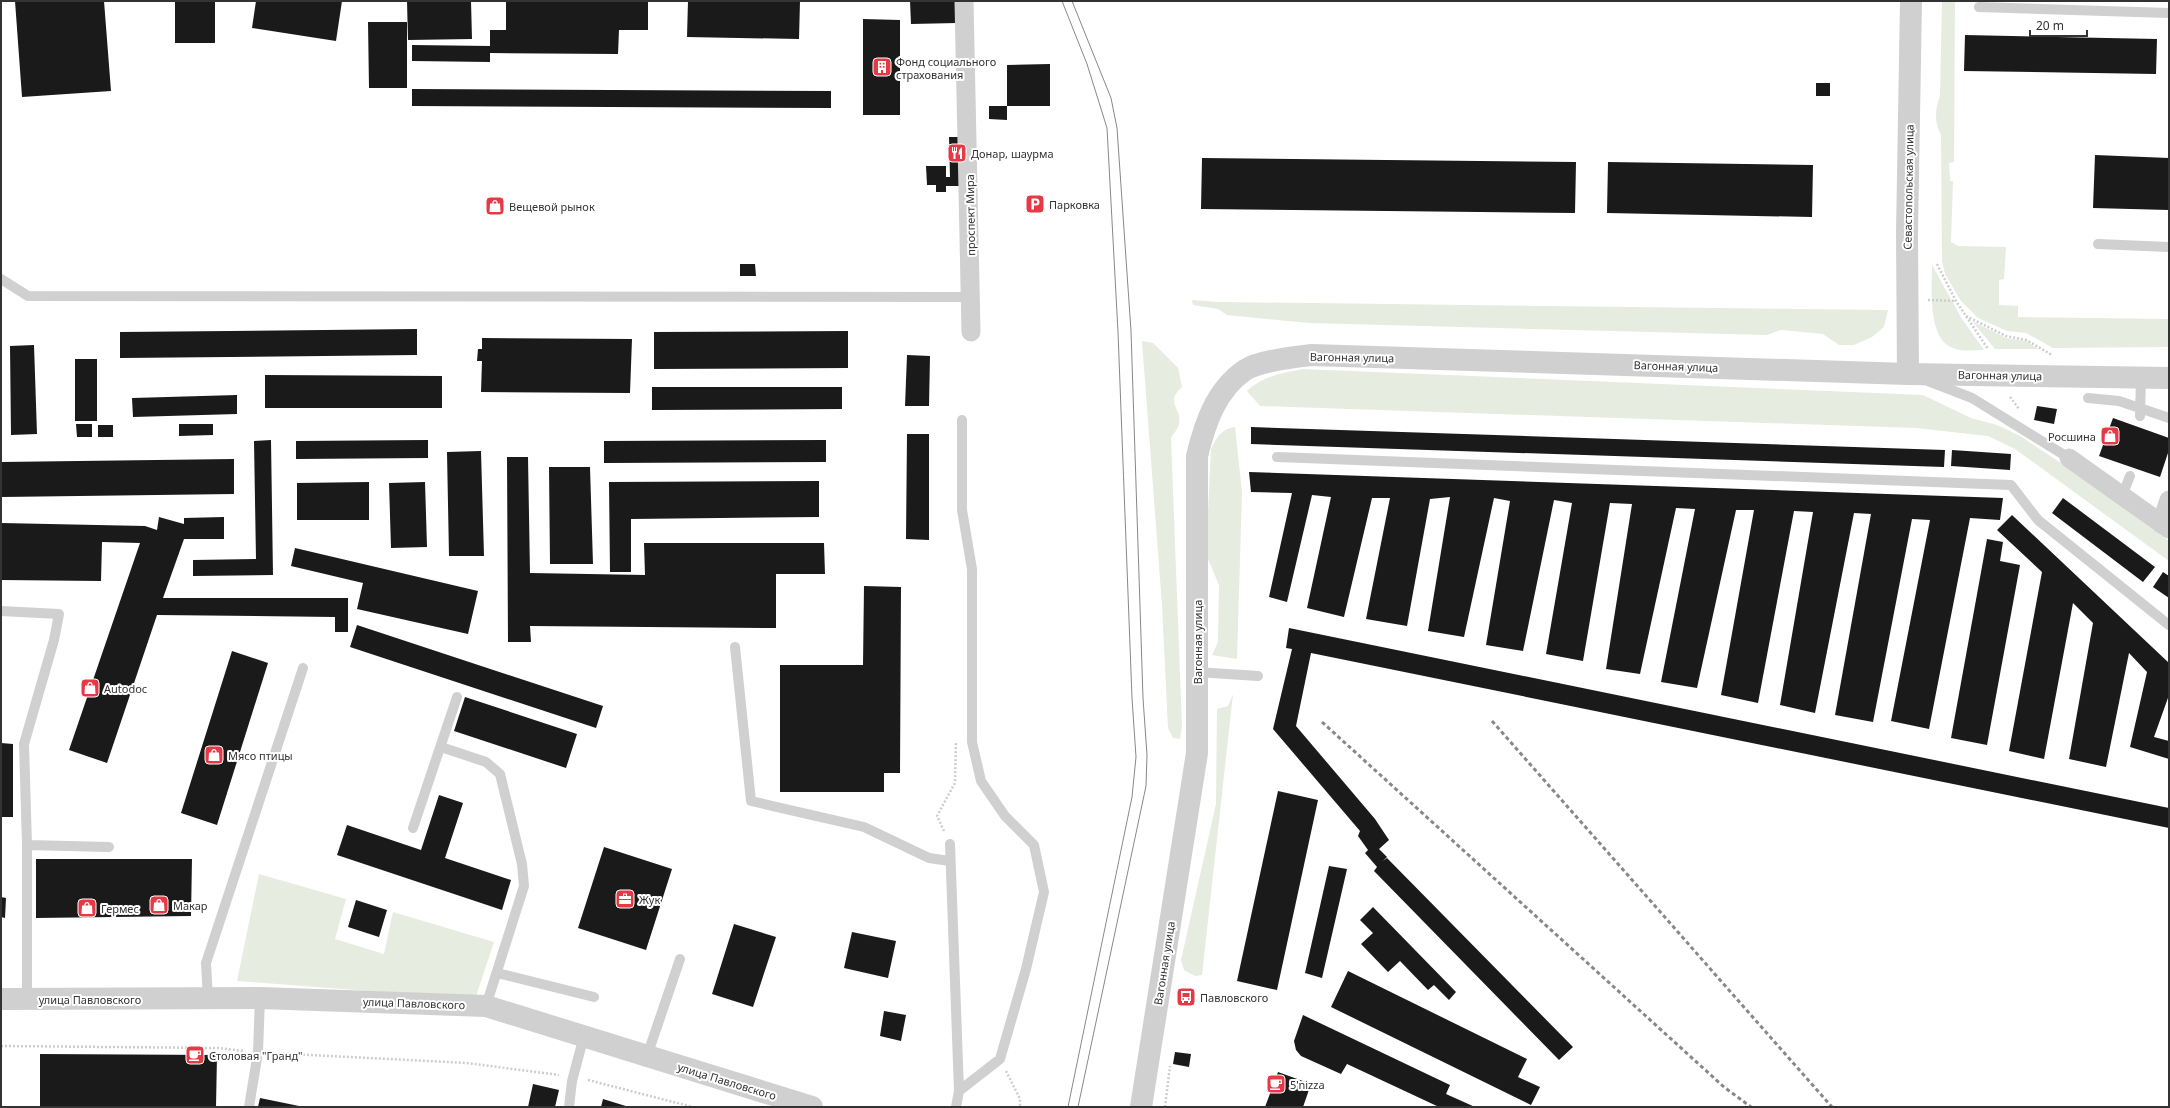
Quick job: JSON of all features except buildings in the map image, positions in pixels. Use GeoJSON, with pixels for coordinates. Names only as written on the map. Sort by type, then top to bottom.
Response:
{"type":"FeatureCollection","features":[{"type":"Feature","properties":{"kind":"street","name":"проспект Мира"},"geometry":{"type":"LineString","coordinates":[[964,1],[971,332]]}},
{"type":"Feature","properties":{"kind":"street","name":"Севастопольская улица"},"geometry":{"type":"LineString","coordinates":[[1908,374],[1907,233],[1911,1]]}},
{"type":"Feature","properties":{"kind":"street","name":"Вагонная улица"},"geometry":{"type":"LineString","coordinates":[[1141,1107],[1196,753],[1197,456],[1204,424],[1221,394],[1246,369],[1277,360],[1310,355],[1908,374],[2169,378]]}},
{"type":"Feature","properties":{"kind":"street"},"geometry":{"type":"LineString","coordinates":[[2069,458],[2165,526],[2169,500]]}},
{"type":"Feature","properties":{"kind":"street","name":"улица Павловского"},"geometry":{"type":"LineString","coordinates":[[1,999],[260,998],[486,1006],[647,1056],[784,1103],[812,1107]]}},
{"type":"Feature","properties":{"kind":"lane"},"geometry":{"type":"LineString","coordinates":[[1979,7],[2169,13]]}},
{"type":"Feature","properties":{"kind":"lane"},"geometry":{"type":"LineString","coordinates":[[2098,244],[2169,247]]}},
{"type":"Feature","properties":{"kind":"lane"},"geometry":{"type":"LineString","coordinates":[[1,279],[28,296],[971,297]]}},
{"type":"Feature","properties":{"kind":"lane"},"geometry":{"type":"LineString","coordinates":[[1908,374],[1972,398],[2069,458]]}},
{"type":"Feature","properties":{"kind":"lane"},"geometry":{"type":"LineString","coordinates":[[2140,412],[2141,378]]}},
{"type":"Feature","properties":{"kind":"lane"},"geometry":{"type":"LineString","coordinates":[[2088,398],[2119,401],[2140,412],[2169,418]]}},
{"type":"Feature","properties":{"kind":"lane"},"geometry":{"type":"LineString","coordinates":[[959,1091],[1000,1059],[1026,969],[1044,892],[1034,845],[1005,816],[981,781],[972,742],[972,569],[962,510],[962,420]]}},
{"type":"Feature","properties":{"kind":"lane"},"geometry":{"type":"LineString","coordinates":[[1277,457],[2011,485],[2038,520],[2169,626]]}},
{"type":"Feature","properties":{"kind":"lane"},"geometry":{"type":"LineString","coordinates":[[2122,496],[2130,476]]}},
{"type":"Feature","properties":{"kind":"lane"},"geometry":{"type":"LineString","coordinates":[[1,611],[59,614],[54,640],[24,744],[27,845],[27,999]]}},
{"type":"Feature","properties":{"kind":"lane"},"geometry":{"type":"LineString","coordinates":[[735,647],[751,801],[864,827],[929,858],[950,861]]}},
{"type":"Feature","properties":{"kind":"lane"},"geometry":{"type":"LineString","coordinates":[[208,998],[206,963],[303,668]]}},
{"type":"Feature","properties":{"kind":"lane"},"geometry":{"type":"LineString","coordinates":[[1197,672],[1258,676]]}},
{"type":"Feature","properties":{"kind":"lane"},"geometry":{"type":"LineString","coordinates":[[413,828],[457,697]]}},
{"type":"Feature","properties":{"kind":"lane"},"geometry":{"type":"LineString","coordinates":[[441,747],[486,762],[500,774],[522,864],[524,886],[486,1006]]}},
{"type":"Feature","properties":{"kind":"lane"},"geometry":{"type":"LineString","coordinates":[[950,844],[959,1091],[956,1107]]}},
{"type":"Feature","properties":{"kind":"lane"},"geometry":{"type":"LineString","coordinates":[[27,845],[110,847]]}},
{"type":"Feature","properties":{"kind":"lane"},"geometry":{"type":"LineString","coordinates":[[647,1056],[680,959]]}},
{"type":"Feature","properties":{"kind":"lane"},"geometry":{"type":"LineString","coordinates":[[497,973],[594,996]]}},
{"type":"Feature","properties":{"kind":"lane"},"geometry":{"type":"LineString","coordinates":[[249,1107],[258,1052],[260,998]]}},
{"type":"Feature","properties":{"kind":"lane"},"geometry":{"type":"LineString","coordinates":[[569,1107],[573,1076],[584,1036]]}},
{"type":"Feature","properties":{"kind":"path"},"geometry":{"type":"LineString","coordinates":[[1937,264],[1956,301],[1988,349]]}},
{"type":"Feature","properties":{"kind":"path"},"geometry":{"type":"LineString","coordinates":[[1928,300],[1956,301]]}},
{"type":"Feature","properties":{"kind":"path"},"geometry":{"type":"LineString","coordinates":[[1966,316],[2006,336],[2026,340],[2054,356]]}},
{"type":"Feature","properties":{"kind":"path"},"geometry":{"type":"LineString","coordinates":[[950,844],[937,816],[955,784],[956,737]]}},
{"type":"Feature","properties":{"kind":"path"},"geometry":{"type":"LineString","coordinates":[[1,1046],[218,1048],[258,1052],[467,1062],[573,1076],[693,1107]]}},
{"type":"Feature","properties":{"kind":"path"},"geometry":{"type":"LineString","coordinates":[[1000,1059],[1020,1099],[1020,1107]]}},
{"type":"Feature","properties":{"kind":"path"},"geometry":{"type":"LineString","coordinates":[[1165,1107],[1171,1061]]}},
{"type":"Feature","properties":{"kind":"shaded area"},"geometry":{"type":"Polygon","coordinates":[[[1942,1],[1955,1],[1954,162],[1949,163],[1950,181],[1953,181],[1951,242],[1958,246],[2006,247],[2004,279],[1999,280],[1999,305],[2018,306],[2018,317],[2169,319],[2169,347],[2053,348],[2026,333],[2007,331],[1978,318],[1961,301],[1945,274],[1942,261],[1941,135],[1937,125],[1936,116],[1940,96],[1942,1]]]}},
{"type":"Feature","properties":{"kind":"shaded area"},"geometry":{"type":"Polygon","coordinates":[[[1932,265],[1962,319],[1984,350],[1964,350],[1953,348],[1945,343],[1939,334],[1935,324],[1933,311],[1932,265]]]}},
{"type":"Feature","properties":{"kind":"shaded area"},"geometry":{"type":"Polygon","coordinates":[[[1192,300],[1218,302],[1888,310],[1884,327],[1872,337],[1854,345],[1839,345],[1823,334],[1781,330],[1767,335],[1309,323],[1227,315],[1218,309],[1193,305],[1192,300]]]}},
{"type":"Feature","properties":{"kind":"shaded area"},"geometry":{"type":"Polygon","coordinates":[[[1972,321],[2006,338],[2026,341],[2038,349],[1995,349],[1972,321]]]}},
{"type":"Feature","properties":{"kind":"shaded area"},"geometry":{"type":"Polygon","coordinates":[[[1142,341],[1153,343],[1178,368],[1182,387],[1174,397],[1179,424],[1171,438],[1182,727],[1180,739],[1173,738],[1168,728],[1162,605],[1142,341]]]}},
{"type":"Feature","properties":{"kind":"shaded area"},"geometry":{"type":"Polygon","coordinates":[[[1303,369],[1923,395],[1971,418],[1997,425],[2020,436],[2070,469],[2169,541],[2169,561],[2015,449],[1988,436],[1916,428],[1260,406],[1247,391],[1266,379],[1303,369]]]}},
{"type":"Feature","properties":{"kind":"shaded area"},"geometry":{"type":"Polygon","coordinates":[[[1235,427],[1242,492],[1237,659],[1212,655],[1218,642],[1219,585],[1206,554],[1211,449],[1220,434],[1230,428],[1235,427]]]}},
{"type":"Feature","properties":{"kind":"shaded area"},"geometry":{"type":"Polygon","coordinates":[[[1233,694],[1202,975],[1195,976],[1184,970],[1181,960],[1216,804],[1217,709],[1228,706],[1233,694]]]}},
{"type":"Feature","properties":{"kind":"shaded area"},"geometry":{"type":"Polygon","coordinates":[[[259,874],[346,899],[335,939],[384,954],[393,912],[494,942],[475,999],[237,981],[259,874]]]}},
{"type":"Feature","properties":{"kind":"tram line"},"geometry":{"type":"LineString","coordinates":[[1062,1],[1087,64],[1107,128],[1118,332],[1132,698],[1136,757],[1132,797],[1068,1107]]}},
{"type":"Feature","properties":{"kind":"tram line"},"geometry":{"type":"LineString","coordinates":[[1072,1],[1111,98],[1117,128],[1131,331],[1143,698],[1147,755],[1146,786],[1078,1107]]}},
{"type":"Feature","properties":{"kind":"railway"},"geometry":{"type":"LineString","coordinates":[[1492,721],[1832,1107]]}},
{"type":"Feature","properties":{"kind":"railway"},"geometry":{"type":"LineString","coordinates":[[1322,722],[1724,1087],[1751,1107]]}},
{"type":"Feature","properties":{"kind":"place","name":"Фонд социального страхования"},"geometry":{"type":"Point","coordinates":[882,67]}},
{"type":"Feature","properties":{"kind":"place","name":"Донар, шаурма"},"geometry":{"type":"Point","coordinates":[957,153]}},
{"type":"Feature","properties":{"kind":"place","name":"Парковка"},"geometry":{"type":"Point","coordinates":[1035,204]}},
{"type":"Feature","properties":{"kind":"place","name":"Вещевой рынок"},"geometry":{"type":"Point","coordinates":[495,206]}},
{"type":"Feature","properties":{"kind":"place","name":"Росшина"},"geometry":{"type":"Point","coordinates":[2110,436]}},
{"type":"Feature","properties":{"kind":"place","name":"Autodoc"},"geometry":{"type":"Point","coordinates":[90,688]}},
{"type":"Feature","properties":{"kind":"place","name":"Мясо птицы"},"geometry":{"type":"Point","coordinates":[214,755]}},
{"type":"Feature","properties":{"kind":"place","name":"Жук"},"geometry":{"type":"Point","coordinates":[625,899]}},
{"type":"Feature","properties":{"kind":"place","name":"Макар"},"geometry":{"type":"Point","coordinates":[159,905]}},
{"type":"Feature","properties":{"kind":"place","name":"Гермес"},"geometry":{"type":"Point","coordinates":[87,908]}},
{"type":"Feature","properties":{"kind":"place","name":"Павловского"},"geometry":{"type":"Point","coordinates":[1186,997]}},
{"type":"Feature","properties":{"kind":"place","name":"Столовая \"Гранд\""},"geometry":{"type":"Point","coordinates":[195,1055]}},
{"type":"Feature","properties":{"kind":"place","name":"5'nizza"},"geometry":{"type":"Point","coordinates":[1276,1084]}}]}
